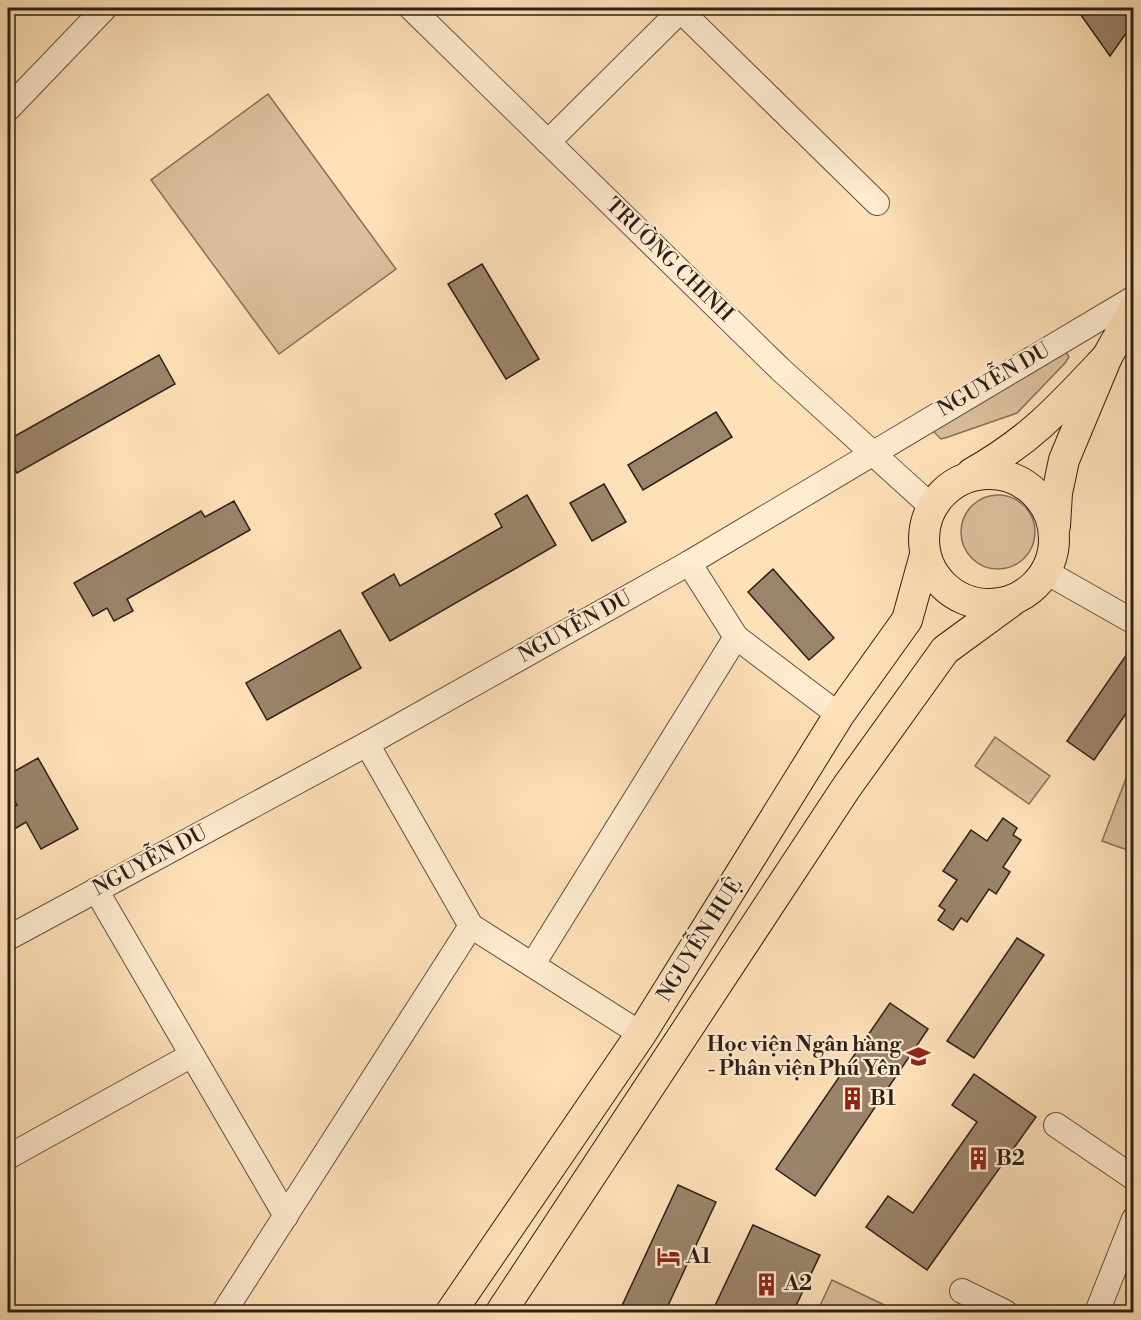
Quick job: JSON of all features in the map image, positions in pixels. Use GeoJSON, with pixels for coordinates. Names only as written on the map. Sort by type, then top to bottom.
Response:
{"type":"FeatureCollection","features":[{"type":"Feature","properties":{"kind":"main road"},"geometry":{"type":"LineString","coordinates":[[1107,357],[1050,418],[1010,452],[945,491],[932,507],[923,538],[925,555],[934,575],[949,591],[969,602],[990,605],[1012,601],[1032,589],[1046,572],[1054,552],[1057,493],[1064,460],[1107,357],[1134,309]]}},
{"type":"Feature","properties":{"kind":"main road"},"geometry":{"type":"LineString","coordinates":[[963,479],[982,474],[1003,474],[1023,482],[1038,495],[1050,512],[1055,532]]}},
{"type":"Feature","properties":{"kind":"main road","name":"NGUYỄN HUỆ"},"geometry":{"type":"LineString","coordinates":[[458,1303],[641,1034],[839,715],[907,620],[925,555]]}},
{"type":"Feature","properties":{"kind":"main road","name":"NGUYỄN HUỆ"},"geometry":{"type":"LineString","coordinates":[[501,1312],[846,788],[945,650],[1012,601]]}},
{"type":"Feature","properties":{"kind":"main road"},"geometry":{"type":"LineString","coordinates":[[807,768],[846,788]]}},
{"type":"Feature","properties":{"kind":"main road"},"geometry":{"type":"LineString","coordinates":[[641,1034],[671,1053]]}},
{"type":"Feature","properties":{"kind":"main road"},"geometry":{"type":"LineString","coordinates":[[458,1303],[494,1312]]}},
{"type":"Feature","properties":{"kind":"street"},"geometry":{"type":"LineString","coordinates":[[8,109],[105,8]]}},
{"type":"Feature","properties":{"kind":"street","name":"TRƯỜNG CHINH"},"geometry":{"type":"LineString","coordinates":[[411,8],[780,369],[932,507]]}},
{"type":"Feature","properties":{"kind":"street"},"geometry":{"type":"LineString","coordinates":[[548,142],[679,9],[877,203]]}},
{"type":"Feature","properties":{"kind":"street","name":"NGUYỄN DU"},"geometry":{"type":"LineString","coordinates":[[8,938],[367,744],[689,563],[871,452],[1134,298]]}},
{"type":"Feature","properties":{"kind":"street"},"geometry":{"type":"LineString","coordinates":[[689,563],[736,637],[839,715]]}},
{"type":"Feature","properties":{"kind":"street"},"geometry":{"type":"LineString","coordinates":[[1046,572],[1134,622]]}},
{"type":"Feature","properties":{"kind":"street"},"geometry":{"type":"LineString","coordinates":[[533,964],[736,637]]}},
{"type":"Feature","properties":{"kind":"street"},"geometry":{"type":"LineString","coordinates":[[367,744],[471,926],[641,1034]]}},
{"type":"Feature","properties":{"kind":"street"},"geometry":{"type":"LineString","coordinates":[[96,890],[286,1216]]}},
{"type":"Feature","properties":{"kind":"street"},"geometry":{"type":"LineString","coordinates":[[224,1312],[471,926]]}},
{"type":"Feature","properties":{"kind":"street"},"geometry":{"type":"LineString","coordinates":[[8,1157],[192,1055]]}},
{"type":"Feature","properties":{"kind":"street"},"geometry":{"type":"LineString","coordinates":[[1056,1125],[1134,1178]]}},
{"type":"Feature","properties":{"kind":"street"},"geometry":{"type":"LineString","coordinates":[[1097,1312],[1134,1219]]}},
{"type":"Feature","properties":{"kind":"street"},"geometry":{"type":"LineString","coordinates":[[962,1291],[1005,1312]]}},
{"type":"Feature","properties":{"kind":"shaded area"},"geometry":{"type":"Polygon","coordinates":[[[268,94],[396,269],[279,354],[151,180],[268,94]]]}},
{"type":"Feature","properties":{"kind":"shaded area"},"geometry":{"type":"Polygon","coordinates":[[[1066,352],[1069,357],[1065,363],[1017,413],[941,439],[933,431],[1066,352]]]}},
{"type":"Feature","properties":{"kind":"shaded area"},"geometry":{"type":"Polygon","coordinates":[[[998,495],[1012,498],[1024,506],[1032,518],[1035,532],[1032,546],[1024,558],[1012,566],[998,569],[984,566],[972,558],[964,546],[961,532],[964,518],[972,506],[984,498],[998,495]]]}},
{"type":"Feature","properties":{"kind":"shaded area"},"geometry":{"type":"Polygon","coordinates":[[[995,737],[1050,776],[1029,804],[975,766],[995,737]]]}},
{"type":"Feature","properties":{"kind":"shaded area"},"geometry":{"type":"Polygon","coordinates":[[[1133,760],[1134,852],[1102,841],[1133,760]]]}},
{"type":"Feature","properties":{"kind":"shaded area"},"geometry":{"type":"Polygon","coordinates":[[[832,1280],[899,1312],[817,1312],[832,1280]]]}},
{"type":"Feature","properties":{"kind":"building"},"geometry":{"type":"Polygon","coordinates":[[[1076,8],[1134,8],[1134,22],[1110,56],[1076,8]]]}},
{"type":"Feature","properties":{"kind":"building"},"geometry":{"type":"Polygon","coordinates":[[[482,264],[539,359],[506,379],[448,284],[482,264]]]}},
{"type":"Feature","properties":{"kind":"building"},"geometry":{"type":"Polygon","coordinates":[[[159,355],[175,384],[17,473],[8,455],[8,440],[159,355]]]}},
{"type":"Feature","properties":{"kind":"building"},"geometry":{"type":"Polygon","coordinates":[[[716,412],[732,437],[643,490],[628,465],[716,412]]]}},
{"type":"Feature","properties":{"kind":"building"},"geometry":{"type":"Polygon","coordinates":[[[604,484],[626,522],[592,541],[570,503],[604,484]]]}},
{"type":"Feature","properties":{"kind":"building"},"geometry":{"type":"Polygon","coordinates":[[[527,495],[556,545],[390,641],[362,593],[394,574],[400,586],[502,527],[495,514],[527,495]]]}},
{"type":"Feature","properties":{"kind":"building"},"geometry":{"type":"Polygon","coordinates":[[[234,501],[250,530],[127,599],[133,611],[114,621],[107,608],[93,616],[74,583],[201,511],[205,517],[234,501]]]}},
{"type":"Feature","properties":{"kind":"building"},"geometry":{"type":"Polygon","coordinates":[[[773,569],[834,638],[809,660],[748,592],[773,569]]]}},
{"type":"Feature","properties":{"kind":"building"},"geometry":{"type":"Polygon","coordinates":[[[340,630],[361,668],[267,720],[246,683],[340,630]]]}},
{"type":"Feature","properties":{"kind":"building"},"geometry":{"type":"Polygon","coordinates":[[[1127,654],[1134,659],[1134,702],[1094,760],[1067,741],[1127,654]]]}},
{"type":"Feature","properties":{"kind":"building"},"geometry":{"type":"Polygon","coordinates":[[[38,758],[78,829],[41,849],[26,822],[8,833],[8,811],[17,805],[8,789],[8,775],[38,758]]]}},
{"type":"Feature","properties":{"kind":"building"},"geometry":{"type":"Polygon","coordinates":[[[1003,818],[1017,828],[1013,835],[1021,840],[1003,867],[1010,872],[996,894],[989,889],[967,922],[961,918],[953,930],[938,920],[945,910],[939,906],[957,880],[943,871],[971,830],[987,841],[1003,818]]]}},
{"type":"Feature","properties":{"kind":"building"},"geometry":{"type":"Polygon","coordinates":[[[1017,938],[1044,955],[974,1058],[947,1041],[1017,938]]]}},
{"type":"Feature","properties":{"kind":"building","name":"B1"},"geometry":{"type":"Polygon","coordinates":[[[890,1003],[928,1029],[815,1196],[776,1169],[890,1003]]]}},
{"type":"Feature","properties":{"kind":"building","name":"B2"},"geometry":{"type":"Polygon","coordinates":[[[974,1074],[1036,1117],[927,1270],[866,1227],[888,1196],[913,1213],[977,1122],[952,1105],[974,1074]]]}},
{"type":"Feature","properties":{"kind":"building","name":"A1"},"geometry":{"type":"Polygon","coordinates":[[[678,1185],[716,1202],[665,1312],[619,1312],[678,1185]]]}},
{"type":"Feature","properties":{"kind":"building","name":"A2"},"geometry":{"type":"Polygon","coordinates":[[[753,1225],[820,1255],[793,1312],[712,1312],[753,1225]]]}},
{"type":"Feature","properties":{"kind":"place","name":"Học viện Ngân hàng - Phân viện Phú Yên"},"geometry":{"type":"Point","coordinates":[919,1057]}},
{"type":"Feature","properties":{"kind":"place","name":"B1"},"geometry":{"type":"Point","coordinates":[852,1099]}},
{"type":"Feature","properties":{"kind":"place","name":"B2"},"geometry":{"type":"Point","coordinates":[978,1159]}},
{"type":"Feature","properties":{"kind":"place","name":"A1"},"geometry":{"type":"Point","coordinates":[668,1257]}},
{"type":"Feature","properties":{"kind":"place","name":"A2"},"geometry":{"type":"Point","coordinates":[766,1284]}}]}
